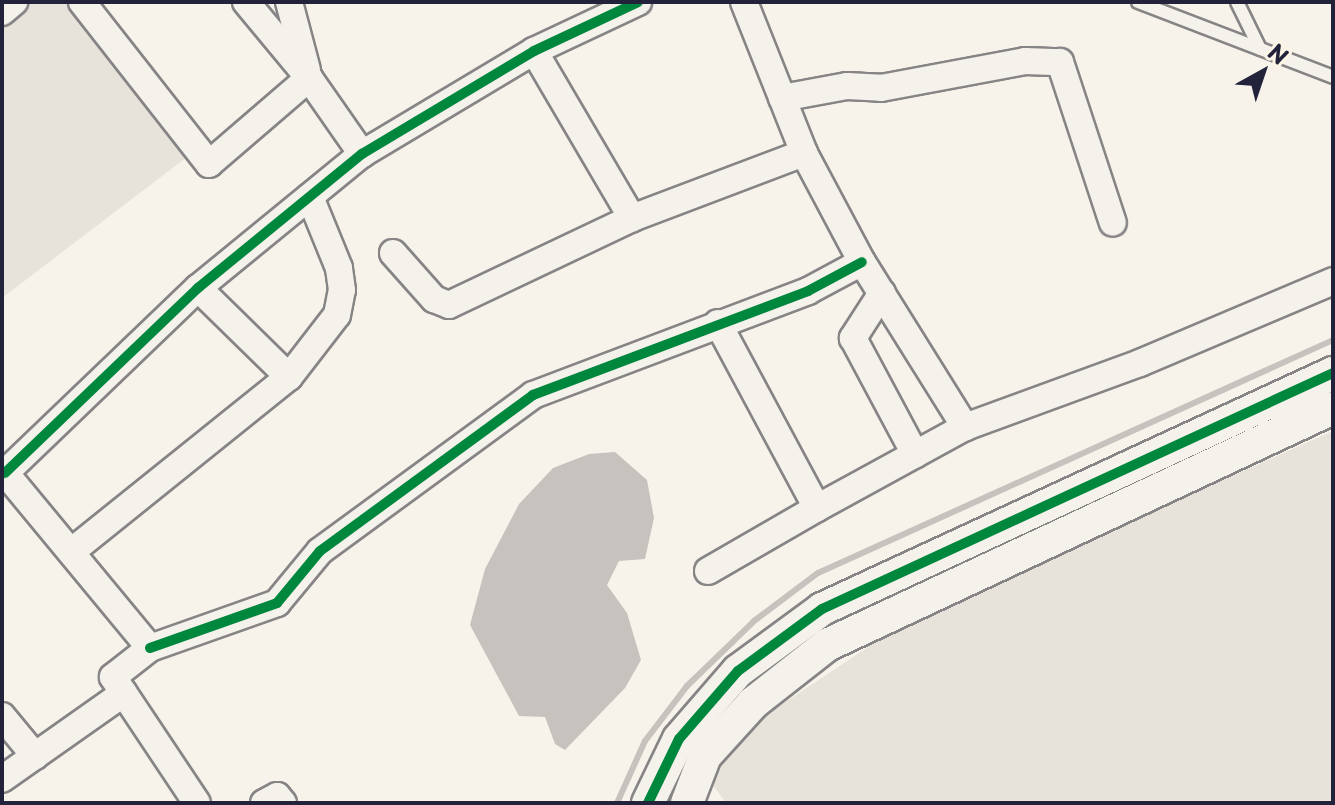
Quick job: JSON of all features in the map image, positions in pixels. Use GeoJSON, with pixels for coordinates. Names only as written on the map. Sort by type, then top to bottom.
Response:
{"type":"FeatureCollection","features":[{"type":"Feature","properties":{"kind":"street"},"geometry":{"type":"LineString","coordinates":[[2,12],[14,2]]}},
{"type":"Feature","properties":{"kind":"street"},"geometry":{"type":"LineString","coordinates":[[82,2],[209,164],[309,78]]}},
{"type":"Feature","properties":{"kind":"street"},"geometry":{"type":"LineString","coordinates":[[246,2],[309,78],[362,154]]}},
{"type":"Feature","properties":{"kind":"street"},"geometry":{"type":"LineString","coordinates":[[289,2],[309,78]]}},
{"type":"Feature","properties":{"kind":"street"},"geometry":{"type":"LineString","coordinates":[[744,2],[804,153],[862,262],[965,427]]}},
{"type":"Feature","properties":{"kind":"street"},"geometry":{"type":"LineString","coordinates":[[150,648],[4,471],[198,288],[362,154],[534,51],[623,5]]}},
{"type":"Feature","properties":{"kind":"street"},"geometry":{"type":"LineString","coordinates":[[534,51],[632,218]]}},
{"type":"Feature","properties":{"kind":"street"},"geometry":{"type":"LineString","coordinates":[[782,98],[847,86],[881,88],[1025,61],[1060,62],[1113,223]]}},
{"type":"Feature","properties":{"kind":"street"},"geometry":{"type":"LineString","coordinates":[[393,253],[434,299],[449,305],[632,218],[804,153]]}},
{"type":"Feature","properties":{"kind":"street"},"geometry":{"type":"LineString","coordinates":[[71,552],[289,377],[337,315],[342,290],[326,228],[310,197]]}},
{"type":"Feature","properties":{"kind":"street"},"geometry":{"type":"LineString","coordinates":[[197,803],[113,677],[150,648],[277,603],[320,551],[533,395],[808,291],[862,262]]}},
{"type":"Feature","properties":{"kind":"street"},"geometry":{"type":"LineString","coordinates":[[708,571],[965,427],[1140,363],[1333,281]]}},
{"type":"Feature","properties":{"kind":"street"},"geometry":{"type":"LineString","coordinates":[[198,288],[289,377]]}},
{"type":"Feature","properties":{"kind":"street"},"geometry":{"type":"LineString","coordinates":[[882,293],[853,338],[915,454]]}},
{"type":"Feature","properties":{"kind":"street"},"geometry":{"type":"LineString","coordinates":[[718,323],[817,508]]}},
{"type":"Feature","properties":{"kind":"street"},"geometry":{"type":"LineString","coordinates":[[648,803],[679,739],[738,671],[822,609],[1333,373]]}},
{"type":"Feature","properties":{"kind":"street"},"geometry":{"type":"LineString","coordinates":[[687,803],[714,746],[753,703],[827,645],[1333,408]]}},
{"type":"Feature","properties":{"kind":"street"},"geometry":{"type":"LineString","coordinates":[[2,779],[124,693]]}},
{"type":"Feature","properties":{"kind":"street"},"geometry":{"type":"LineString","coordinates":[[2,716],[35,756]]}},
{"type":"Feature","properties":{"kind":"street"},"geometry":{"type":"LineString","coordinates":[[264,803],[277,796],[283,803]]}},
{"type":"Feature","properties":{"kind":"lane"},"geometry":{"type":"LineString","coordinates":[[1138,2],[1333,77]]}},
{"type":"Feature","properties":{"kind":"lane"},"geometry":{"type":"LineString","coordinates":[[1237,2],[1260,49]]}},
{"type":"Feature","properties":{"kind":"shaded area"},"geometry":{"type":"Polygon","coordinates":[[[22,2],[73,2],[191,154],[2,298],[2,19],[22,2]]]}},
{"type":"Feature","properties":{"kind":"shaded area"},"geometry":{"type":"Polygon","coordinates":[[[1333,431],[1333,803],[726,803],[709,780],[763,717],[907,621],[1333,431]]]}},
{"type":"Feature","properties":{"kind":"shaded area"},"geometry":{"type":"Polygon","coordinates":[[[615,452],[647,480],[654,518],[645,559],[619,561],[607,585],[627,613],[641,660],[625,688],[565,750],[555,744],[545,717],[519,716],[470,625],[485,569],[519,504],[553,468],[589,454],[615,452]]]}},
{"type":"Feature","properties":{"kind":"waterway"},"geometry":{"type":"LineString","coordinates":[[617,803],[645,741],[687,686],[754,621],[818,573],[1333,340]]}},
{"type":"Feature","properties":{"kind":"cycle path"},"geometry":{"type":"LineString","coordinates":[[5,473],[198,288],[362,154],[534,51],[638,2]]}},
{"type":"Feature","properties":{"kind":"cycle path"},"geometry":{"type":"LineString","coordinates":[[150,648],[277,603],[320,551],[533,395],[808,291],[862,262]]}},
{"type":"Feature","properties":{"kind":"cycle path"},"geometry":{"type":"LineString","coordinates":[[648,803],[679,739],[738,671],[822,609],[1333,373]]}}]}
